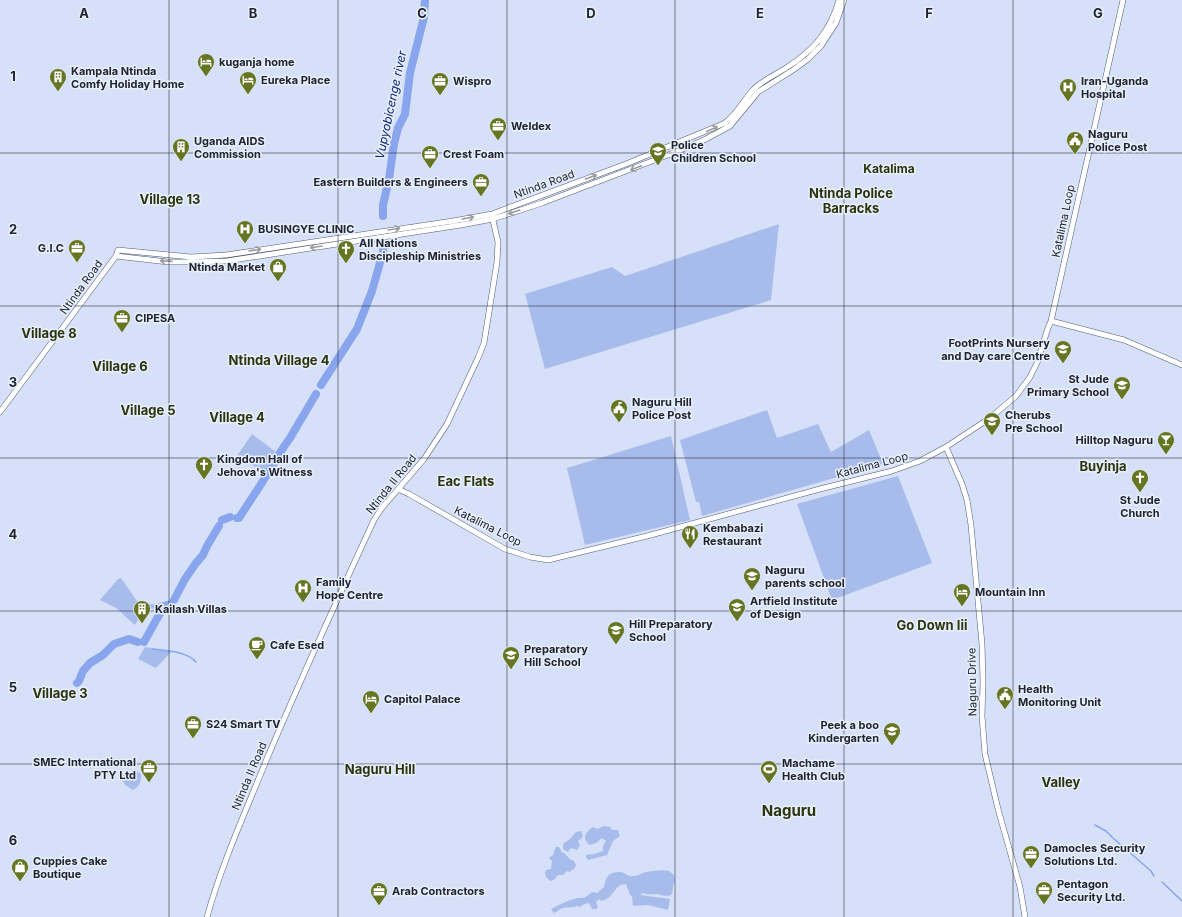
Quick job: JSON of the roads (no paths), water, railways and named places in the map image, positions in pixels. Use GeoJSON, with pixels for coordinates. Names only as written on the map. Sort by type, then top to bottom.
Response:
{"type":"FeatureCollection","features":[{"type":"Feature","properties":{"kind":"street","name":"Ntinda Road"},"geometry":{"type":"LineString","coordinates":[[0,412],[116,256],[118,250],[191,257],[226,255],[492,216],[626,164],[725,123],[735,114],[753,90],[809,52],[832,21],[839,0]]}},
{"type":"Feature","properties":{"kind":"street","name":"Ntinda Road"},"geometry":{"type":"LineString","coordinates":[[116,256],[182,262],[227,261],[461,225],[542,203],[673,153],[704,140],[730,126],[758,92],[808,59],[821,46],[836,24],[844,0]]}},
{"type":"Feature","properties":{"kind":"street","name":"Katalima Loop"},"geometry":{"type":"LineString","coordinates":[[398,489],[505,549],[530,557],[548,560],[639,538],[892,471],[920,461],[946,447],[990,418],[1016,396],[1030,377],[1037,363],[1051,321],[1122,0]]}},
{"type":"Feature","properties":{"kind":"street","name":"Ntinda II Road"},"geometry":{"type":"LineString","coordinates":[[207,917],[216,884],[237,830],[320,636],[374,520],[381,508],[424,459],[447,424],[474,369],[482,348],[498,257],[498,242],[492,216]]}},
{"type":"Feature","properties":{"kind":"street"},"geometry":{"type":"LineString","coordinates":[[1051,321],[1124,340],[1182,365]]}},
{"type":"Feature","properties":{"kind":"street","name":"Naguru Drive"},"geometry":{"type":"LineString","coordinates":[[946,447],[962,484],[967,500],[971,525],[982,644],[982,716],[984,754],[994,797],[1020,885],[1026,917]]}},
{"type":"Feature","properties":{"kind":"waterway","name":"Vupyobicenge river"},"geometry":{"type":"LineString","coordinates":[[383,216],[383,205],[389,179],[394,144],[398,128],[405,114],[410,73],[424,17],[425,0]]}},
{"type":"Feature","properties":{"kind":"waterway","name":"Vupyobicenge river"},"geometry":{"type":"LineString","coordinates":[[321,385],[357,329],[372,291],[383,252],[384,240]]}},
{"type":"Feature","properties":{"kind":"waterway","name":"Vupyobicenge river"},"geometry":{"type":"LineString","coordinates":[[237,518],[239,518],[263,481],[316,394]]}},
{"type":"Feature","properties":{"kind":"waterway","name":"Vupyobicenge river"},"geometry":{"type":"LineString","coordinates":[[222,520],[230,517]]}},
{"type":"Feature","properties":{"kind":"waterway","name":"Vupyobicenge river"},"geometry":{"type":"LineString","coordinates":[[174,600],[185,579],[203,555],[219,526]]}},
{"type":"Feature","properties":{"kind":"waterway","name":"Vupyobicenge river"},"geometry":{"type":"LineString","coordinates":[[144,642],[164,606],[171,604]]}},
{"type":"Feature","properties":{"kind":"waterway","name":"Vupyobicenge river"},"geometry":{"type":"LineString","coordinates":[[77,683],[83,671],[90,663],[103,655],[114,644],[129,639],[138,642]]}},
{"type":"Feature","properties":{"kind":"waterway"},"geometry":{"type":"LineString","coordinates":[[153,649],[182,654],[192,658],[196,662]]}},
{"type":"Feature","properties":{"kind":"waterway"},"geometry":{"type":"LineString","coordinates":[[1095,825],[1106,831],[1151,871],[1154,876]]}},
{"type":"Feature","properties":{"kind":"waterway"},"geometry":{"type":"LineString","coordinates":[[1162,882],[1182,901]]}},
{"type":"Feature","properties":{"kind":"place","name":"kuganja home"},"geometry":{"type":"Point","coordinates":[206,77]}},
{"type":"Feature","properties":{"kind":"place","name":"Kampala Ntinda Comfy Holiday Home"},"geometry":{"type":"Point","coordinates":[58,92]}},
{"type":"Feature","properties":{"kind":"place","name":"Eureka Place"},"geometry":{"type":"Point","coordinates":[248,95]}},
{"type":"Feature","properties":{"kind":"place","name":"Wispro"},"geometry":{"type":"Point","coordinates":[440,96]}},
{"type":"Feature","properties":{"kind":"place","name":"Iran-Uganda Hospital"},"geometry":{"type":"Point","coordinates":[1068,102]}},
{"type":"Feature","properties":{"kind":"place","name":"Weldex"},"geometry":{"type":"Point","coordinates":[498,141]}},
{"type":"Feature","properties":{"kind":"place","name":"Naguru Police Post"},"geometry":{"type":"Point","coordinates":[1075,155]}},
{"type":"Feature","properties":{"kind":"place","name":"Uganda AIDS Commission"},"geometry":{"type":"Point","coordinates":[181,162]}},
{"type":"Feature","properties":{"kind":"place","name":"Police Children School"},"geometry":{"type":"Point","coordinates":[658,166]}},
{"type":"Feature","properties":{"kind":"place","name":"Crest Foam"},"geometry":{"type":"Point","coordinates":[430,169]}},
{"type":"Feature","properties":{"kind":"place","name":"Eastern Builders & Engineers"},"geometry":{"type":"Point","coordinates":[481,197]}},
{"type":"Feature","properties":{"kind":"place","name":"BUSINGYE CLINIC"},"geometry":{"type":"Point","coordinates":[245,244]}},
{"type":"Feature","properties":{"kind":"place","name":"G.I.C"},"geometry":{"type":"Point","coordinates":[77,263]}},
{"type":"Feature","properties":{"kind":"place","name":"All Nations Discipleship Ministries"},"geometry":{"type":"Point","coordinates":[346,264]}},
{"type":"Feature","properties":{"kind":"place","name":"Ntinda Market"},"geometry":{"type":"Point","coordinates":[278,282]}},
{"type":"Feature","properties":{"kind":"place","name":"CIPESA"},"geometry":{"type":"Point","coordinates":[122,333]}},
{"type":"Feature","properties":{"kind":"place","name":"FootPrints Nursery and Day care Centre"},"geometry":{"type":"Point","coordinates":[1063,364]}},
{"type":"Feature","properties":{"kind":"place","name":"St Jude Primary School"},"geometry":{"type":"Point","coordinates":[1122,400]}},
{"type":"Feature","properties":{"kind":"place","name":"Naguru Hill Police Post"},"geometry":{"type":"Point","coordinates":[619,423]}},
{"type":"Feature","properties":{"kind":"place","name":"Cherubs Pre School"},"geometry":{"type":"Point","coordinates":[992,436]}},
{"type":"Feature","properties":{"kind":"place","name":"Hilltop Naguru"},"geometry":{"type":"Point","coordinates":[1166,455]}},
{"type":"Feature","properties":{"kind":"place","name":"Kingdom Hall of Jehova's Witness"},"geometry":{"type":"Point","coordinates":[204,480]}},
{"type":"Feature","properties":{"kind":"place","name":"St Jude Church"},"geometry":{"type":"Point","coordinates":[1140,493]}},
{"type":"Feature","properties":{"kind":"place","name":"Kembabazi Restaurant"},"geometry":{"type":"Point","coordinates":[690,549]}},
{"type":"Feature","properties":{"kind":"place","name":"Naguru parents school"},"geometry":{"type":"Point","coordinates":[752,591]}},
{"type":"Feature","properties":{"kind":"place","name":"Family Hope Centre"},"geometry":{"type":"Point","coordinates":[303,603]}},
{"type":"Feature","properties":{"kind":"place","name":"Mountain Inn"},"geometry":{"type":"Point","coordinates":[962,607]}},
{"type":"Feature","properties":{"kind":"place","name":"Artfield Institute of Design"},"geometry":{"type":"Point","coordinates":[737,622]}},
{"type":"Feature","properties":{"kind":"place","name":"Kailash Villas"},"geometry":{"type":"Point","coordinates":[142,624]}},
{"type":"Feature","properties":{"kind":"place","name":"Hill Preparatory School"},"geometry":{"type":"Point","coordinates":[616,645]}},
{"type":"Feature","properties":{"kind":"place","name":"Cafe Esed"},"geometry":{"type":"Point","coordinates":[257,660]}},
{"type":"Feature","properties":{"kind":"place","name":"Preparatory Hill School"},"geometry":{"type":"Point","coordinates":[511,670]}},
{"type":"Feature","properties":{"kind":"place","name":"Health Monitoring Unit"},"geometry":{"type":"Point","coordinates":[1005,710]}},
{"type":"Feature","properties":{"kind":"place","name":"Capitol Palace"},"geometry":{"type":"Point","coordinates":[371,714]}},
{"type":"Feature","properties":{"kind":"place","name":"S24 Smart TV"},"geometry":{"type":"Point","coordinates":[193,739]}},
{"type":"Feature","properties":{"kind":"place","name":"Peek a boo Kindergarten"},"geometry":{"type":"Point","coordinates":[892,746]}},
{"type":"Feature","properties":{"kind":"place","name":"SMEC International PTY Ltd"},"geometry":{"type":"Point","coordinates":[149,783]}},
{"type":"Feature","properties":{"kind":"place","name":"Machame Health Club"},"geometry":{"type":"Point","coordinates":[769,784]}},
{"type":"Feature","properties":{"kind":"place","name":"Damocles Security Solutions Ltd."},"geometry":{"type":"Point","coordinates":[1031,869]}},
{"type":"Feature","properties":{"kind":"place","name":"Cuppies Cake Boutique"},"geometry":{"type":"Point","coordinates":[20,882]}},
{"type":"Feature","properties":{"kind":"place","name":"Pentagon Security Ltd."},"geometry":{"type":"Point","coordinates":[1044,905]}},
{"type":"Feature","properties":{"kind":"place","name":"Arab Contractors"},"geometry":{"type":"Point","coordinates":[379,906]}},
{"type":"Feature","properties":{"kind":"district","name":"Katalima"},"geometry":{"type":"Point","coordinates":[889,169]}},
{"type":"Feature","properties":{"kind":"district","name":"Village 13"},"geometry":{"type":"Point","coordinates":[170,199]}},
{"type":"Feature","properties":{"kind":"district","name":"Ntinda Police Barracks"},"geometry":{"type":"Point","coordinates":[851,200]}},
{"type":"Feature","properties":{"kind":"district","name":"Village 8"},"geometry":{"type":"Point","coordinates":[49,333]}},
{"type":"Feature","properties":{"kind":"district","name":"Ntinda Village 4"},"geometry":{"type":"Point","coordinates":[279,360]}},
{"type":"Feature","properties":{"kind":"district","name":"Village 6"},"geometry":{"type":"Point","coordinates":[120,366]}},
{"type":"Feature","properties":{"kind":"district","name":"Village 5"},"geometry":{"type":"Point","coordinates":[148,410]}},
{"type":"Feature","properties":{"kind":"district","name":"Village 4"},"geometry":{"type":"Point","coordinates":[237,417]}},
{"type":"Feature","properties":{"kind":"district","name":"Buyinja"},"geometry":{"type":"Point","coordinates":[1103,466]}},
{"type":"Feature","properties":{"kind":"district","name":"Eac Flats"},"geometry":{"type":"Point","coordinates":[466,481]}},
{"type":"Feature","properties":{"kind":"district","name":"Go Down Iii"},"geometry":{"type":"Point","coordinates":[932,625]}},
{"type":"Feature","properties":{"kind":"district","name":"Village 3"},"geometry":{"type":"Point","coordinates":[60,693]}},
{"type":"Feature","properties":{"kind":"district","name":"Naguru Hill"},"geometry":{"type":"Point","coordinates":[380,769]}},
{"type":"Feature","properties":{"kind":"district","name":"Valley"},"geometry":{"type":"Point","coordinates":[1061,782]}},
{"type":"Feature","properties":{"kind":"district","name":"Naguru"},"geometry":{"type":"Point","coordinates":[789,811]}}]}
